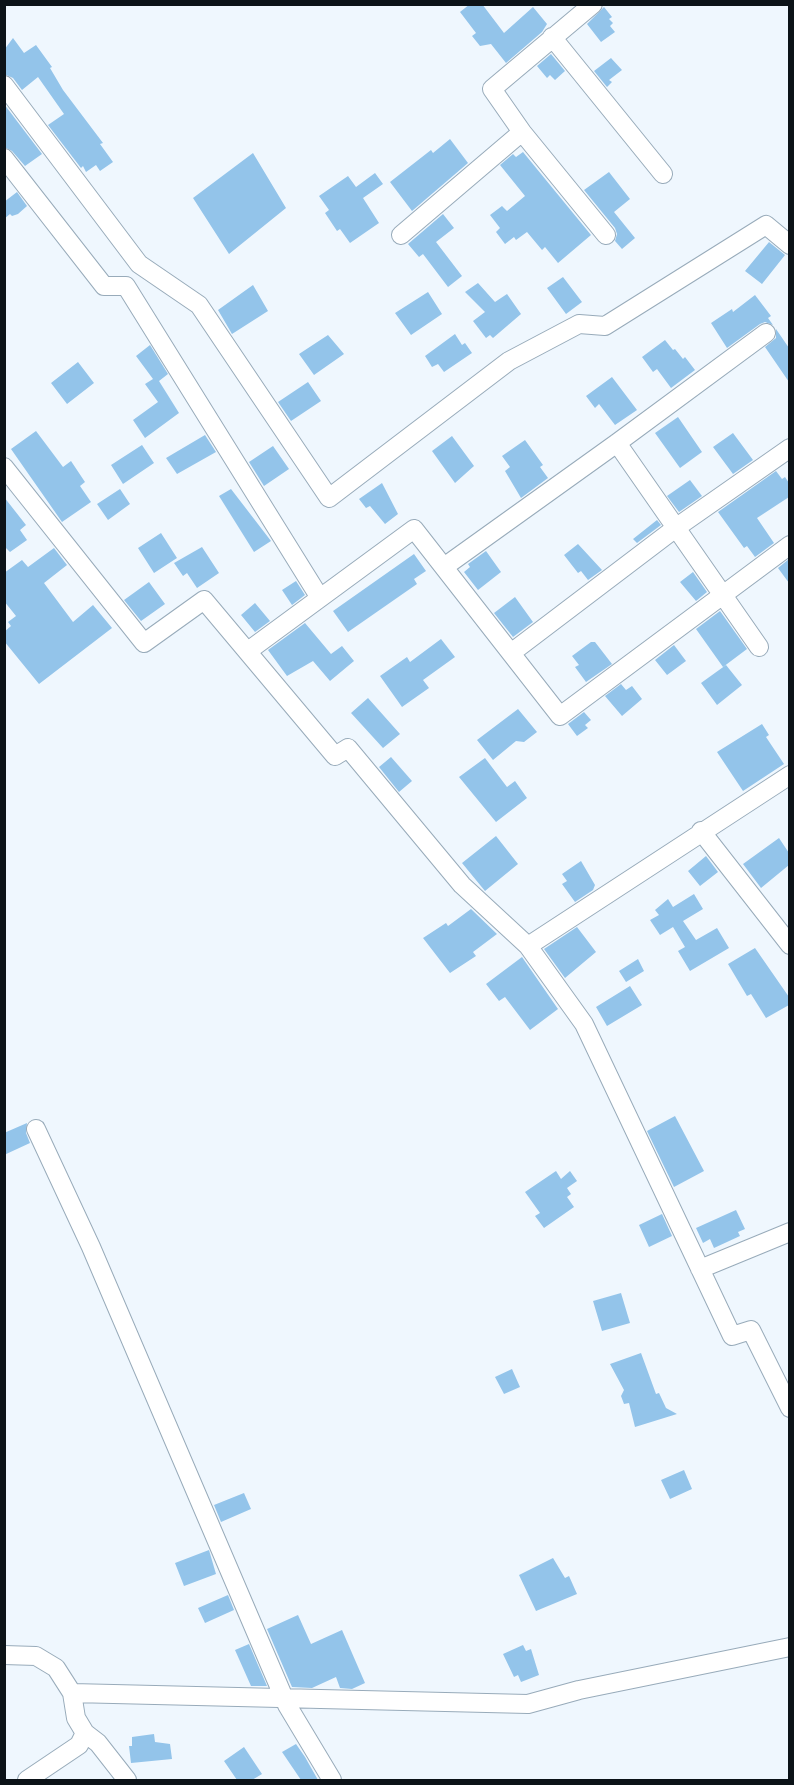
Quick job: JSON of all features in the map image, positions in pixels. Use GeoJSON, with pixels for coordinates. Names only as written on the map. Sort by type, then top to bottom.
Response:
{"type":"FeatureCollection","features":[{"type":"Feature","properties":{"kind":"street"},"geometry":{"type":"LineString","coordinates":[[593,4],[492,89],[522,132],[606,235]]}},
{"type":"Feature","properties":{"kind":"street"},"geometry":{"type":"LineString","coordinates":[[552,37],[663,174]]}},
{"type":"Feature","properties":{"kind":"street"},"geometry":{"type":"LineString","coordinates":[[4,85],[139,264],[199,305],[329,498],[509,361],[579,324],[605,326],[766,225],[789,246]]}},
{"type":"Feature","properties":{"kind":"street"},"geometry":{"type":"LineString","coordinates":[[401,235],[522,132]]}},
{"type":"Feature","properties":{"kind":"street"},"geometry":{"type":"LineString","coordinates":[[4,158],[104,286],[126,286],[320,598]]}},
{"type":"Feature","properties":{"kind":"street"},"geometry":{"type":"LineString","coordinates":[[444,567],[766,333]]}},
{"type":"Feature","properties":{"kind":"street"},"geometry":{"type":"LineString","coordinates":[[617,443],[759,647]]}},
{"type":"Feature","properties":{"kind":"street"},"geometry":{"type":"LineString","coordinates":[[511,653],[677,527],[789,448]]}},
{"type":"Feature","properties":{"kind":"street"},"geometry":{"type":"LineString","coordinates":[[4,467],[144,643],[204,600],[335,756],[348,748],[462,885],[528,946],[584,1024],[732,1336],[751,1330],[789,1408]]}},
{"type":"Feature","properties":{"kind":"street"},"geometry":{"type":"LineString","coordinates":[[248,651],[414,529],[560,716],[789,545]]}},
{"type":"Feature","properties":{"kind":"street"},"geometry":{"type":"LineString","coordinates":[[528,946],[701,831],[789,776]]}},
{"type":"Feature","properties":{"kind":"street"},"geometry":{"type":"LineString","coordinates":[[701,831],[789,945]]}},
{"type":"Feature","properties":{"kind":"street"},"geometry":{"type":"LineString","coordinates":[[36,1128],[96,1258],[285,1699],[332,1780]]}},
{"type":"Feature","properties":{"kind":"street"},"geometry":{"type":"LineString","coordinates":[[700,1269],[789,1232]]}},
{"type":"Feature","properties":{"kind":"street"},"geometry":{"type":"LineString","coordinates":[[72,1694],[528,1704],[579,1690],[789,1647]]}},
{"type":"Feature","properties":{"kind":"street"},"geometry":{"type":"LineString","coordinates":[[4,1654],[36,1656],[56,1668],[72,1694],[76,1718],[85,1733],[98,1743],[127,1780]]}},
{"type":"Feature","properties":{"kind":"street"},"geometry":{"type":"LineString","coordinates":[[27,1780],[79,1745],[85,1733]]}},
{"type":"Feature","properties":{"kind":"building"},"geometry":{"type":"Polygon","coordinates":[[[470,4],[482,4],[504,33],[533,7],[547,24],[542,32],[506,63],[491,44],[480,46],[472,36],[476,33],[460,12],[470,4]]]}},
{"type":"Feature","properties":{"kind":"building"},"geometry":{"type":"Polygon","coordinates":[[[604,7],[612,17],[609,19],[613,23],[610,26],[615,32],[601,42],[587,24],[604,7]]]}},
{"type":"Feature","properties":{"kind":"building"},"geometry":{"type":"Polygon","coordinates":[[[13,38],[24,53],[36,45],[52,67],[50,68],[63,90],[103,143],[100,144],[113,162],[100,171],[96,165],[86,172],[83,166],[81,168],[48,125],[64,114],[38,77],[22,90],[13,78],[4,74],[4,50],[13,38]]]}},
{"type":"Feature","properties":{"kind":"building"},"geometry":{"type":"Polygon","coordinates":[[[551,54],[565,71],[555,80],[550,75],[547,78],[537,66],[551,54]]]}},
{"type":"Feature","properties":{"kind":"building"},"geometry":{"type":"Polygon","coordinates":[[[611,58],[622,70],[609,80],[612,82],[607,87],[594,71],[611,58]]]}},
{"type":"Feature","properties":{"kind":"building"},"geometry":{"type":"Polygon","coordinates":[[[4,104],[42,154],[25,166],[12,151],[4,147],[4,104]]]}},
{"type":"Feature","properties":{"kind":"building"},"geometry":{"type":"Polygon","coordinates":[[[450,139],[468,163],[412,211],[390,182],[431,150],[433,153],[450,139]]]}},
{"type":"Feature","properties":{"kind":"building"},"geometry":{"type":"Polygon","coordinates":[[[523,152],[591,235],[558,263],[545,247],[542,250],[527,232],[516,240],[514,237],[505,244],[496,232],[500,228],[490,215],[502,206],[507,211],[525,196],[500,165],[513,154],[516,157],[523,152]]]}},
{"type":"Feature","properties":{"kind":"building"},"geometry":{"type":"Polygon","coordinates":[[[253,153],[286,208],[229,254],[193,198],[253,153]]]}},
{"type":"Feature","properties":{"kind":"building"},"geometry":{"type":"Polygon","coordinates":[[[609,172],[630,199],[614,212],[635,238],[622,249],[615,241],[617,234],[615,228],[584,190],[609,172]]]}},
{"type":"Feature","properties":{"kind":"building"},"geometry":{"type":"Polygon","coordinates":[[[375,173],[383,184],[363,198],[379,223],[350,243],[340,229],[337,231],[325,213],[329,210],[319,196],[348,176],[356,187],[375,173]]]}},
{"type":"Feature","properties":{"kind":"building"},"geometry":{"type":"Polygon","coordinates":[[[17,192],[27,206],[18,214],[12,216],[10,214],[4,219],[4,202],[17,192]]]}},
{"type":"Feature","properties":{"kind":"building"},"geometry":{"type":"Polygon","coordinates":[[[443,214],[454,228],[436,242],[462,276],[448,287],[423,254],[419,257],[408,244],[443,214]]]}},
{"type":"Feature","properties":{"kind":"building"},"geometry":{"type":"Polygon","coordinates":[[[769,242],[785,255],[762,284],[745,271],[769,242]]]}},
{"type":"Feature","properties":{"kind":"building"},"geometry":{"type":"Polygon","coordinates":[[[563,277],[582,302],[566,314],[547,288],[563,277]]]}},
{"type":"Feature","properties":{"kind":"building"},"geometry":{"type":"Polygon","coordinates":[[[478,283],[495,302],[507,294],[521,314],[493,338],[490,335],[486,338],[473,321],[485,312],[465,292],[478,283]]]}},
{"type":"Feature","properties":{"kind":"building"},"geometry":{"type":"Polygon","coordinates":[[[253,285],[268,311],[232,334],[218,310],[253,285]]]}},
{"type":"Feature","properties":{"kind":"building"},"geometry":{"type":"Polygon","coordinates":[[[428,292],[442,314],[411,335],[395,313],[428,292]]]}},
{"type":"Feature","properties":{"kind":"building"},"geometry":{"type":"Polygon","coordinates":[[[755,295],[771,316],[768,318],[773,325],[765,322],[760,324],[727,348],[711,323],[732,309],[733,312],[755,295]]]}},
{"type":"Feature","properties":{"kind":"building"},"geometry":{"type":"Polygon","coordinates":[[[776,329],[789,348],[789,382],[765,347],[776,338],[776,329]]]}},
{"type":"Feature","properties":{"kind":"building"},"geometry":{"type":"Polygon","coordinates":[[[455,334],[462,345],[465,343],[472,353],[444,372],[438,364],[432,367],[425,356],[455,334]]]}},
{"type":"Feature","properties":{"kind":"building"},"geometry":{"type":"Polygon","coordinates":[[[328,335],[344,354],[314,375],[299,354],[328,335]]]}},
{"type":"Feature","properties":{"kind":"building"},"geometry":{"type":"Polygon","coordinates":[[[665,340],[683,359],[685,357],[695,370],[671,388],[657,369],[653,372],[642,357],[665,340]]]}},
{"type":"Feature","properties":{"kind":"building"},"geometry":{"type":"Polygon","coordinates":[[[150,345],[168,374],[159,381],[179,413],[145,438],[133,420],[158,402],[145,384],[153,379],[136,356],[150,345]]]}},
{"type":"Feature","properties":{"kind":"building"},"geometry":{"type":"Polygon","coordinates":[[[78,362],[94,383],[67,404],[51,383],[78,362]]]}},
{"type":"Feature","properties":{"kind":"building"},"geometry":{"type":"Polygon","coordinates":[[[612,377],[637,410],[615,425],[599,404],[595,408],[586,396],[612,377]]]}},
{"type":"Feature","properties":{"kind":"building"},"geometry":{"type":"Polygon","coordinates":[[[308,382],[321,401],[291,421],[278,402],[308,382]]]}},
{"type":"Feature","properties":{"kind":"building"},"geometry":{"type":"Polygon","coordinates":[[[678,417],[702,452],[680,468],[655,433],[678,417]]]}},
{"type":"Feature","properties":{"kind":"building"},"geometry":{"type":"Polygon","coordinates":[[[36,431],[63,467],[71,461],[85,482],[80,486],[91,502],[62,522],[11,449],[36,431]]]}},
{"type":"Feature","properties":{"kind":"building"},"geometry":{"type":"Polygon","coordinates":[[[733,433],[753,460],[733,474],[713,447],[733,433]]]}},
{"type":"Feature","properties":{"kind":"building"},"geometry":{"type":"Polygon","coordinates":[[[205,435],[216,452],[177,474],[166,458],[205,435]]]}},
{"type":"Feature","properties":{"kind":"building"},"geometry":{"type":"Polygon","coordinates":[[[452,436],[474,466],[455,483],[432,451],[452,436]]]}},
{"type":"Feature","properties":{"kind":"building"},"geometry":{"type":"Polygon","coordinates":[[[525,440],[543,465],[540,467],[548,478],[521,498],[505,471],[510,467],[502,456],[525,440]]]}},
{"type":"Feature","properties":{"kind":"building"},"geometry":{"type":"Polygon","coordinates":[[[142,445],[154,463],[123,484],[111,465],[142,445]]]}},
{"type":"Feature","properties":{"kind":"building"},"geometry":{"type":"Polygon","coordinates":[[[273,446],[289,469],[264,486],[249,462],[273,446]]]}},
{"type":"Feature","properties":{"kind":"building"},"geometry":{"type":"Polygon","coordinates":[[[776,471],[782,479],[785,477],[789,483],[789,497],[757,518],[774,543],[755,557],[747,546],[744,548],[718,512],[776,471]]]}},
{"type":"Feature","properties":{"kind":"building"},"geometry":{"type":"Polygon","coordinates":[[[690,480],[702,496],[679,512],[667,496],[690,480]]]}},
{"type":"Feature","properties":{"kind":"building"},"geometry":{"type":"Polygon","coordinates":[[[382,483],[398,514],[385,524],[370,506],[366,508],[359,499],[382,483]]]}},
{"type":"Feature","properties":{"kind":"building"},"geometry":{"type":"Polygon","coordinates":[[[120,489],[130,504],[108,520],[97,504],[120,489]]]}},
{"type":"Feature","properties":{"kind":"building"},"geometry":{"type":"Polygon","coordinates":[[[231,489],[271,541],[254,552],[219,496],[231,489]]]}},
{"type":"Feature","properties":{"kind":"building"},"geometry":{"type":"Polygon","coordinates":[[[4,497],[26,525],[20,530],[27,540],[10,552],[4,546],[4,497]]]}},
{"type":"Feature","properties":{"kind":"building"},"geometry":{"type":"Polygon","coordinates":[[[657,520],[661,525],[637,543],[633,539],[657,520]]]}},
{"type":"Feature","properties":{"kind":"building"},"geometry":{"type":"Polygon","coordinates":[[[161,533],[177,558],[154,573],[138,548],[161,533]]]}},
{"type":"Feature","properties":{"kind":"building"},"geometry":{"type":"Polygon","coordinates":[[[578,544],[602,570],[588,580],[581,571],[578,573],[564,555],[578,544]]]}},
{"type":"Feature","properties":{"kind":"building"},"geometry":{"type":"Polygon","coordinates":[[[202,547],[219,573],[197,588],[187,573],[183,576],[174,563],[202,547]]]}},
{"type":"Feature","properties":{"kind":"building"},"geometry":{"type":"Polygon","coordinates":[[[54,548],[67,565],[44,583],[73,622],[93,605],[112,628],[39,684],[4,641],[4,632],[11,626],[8,622],[16,616],[4,601],[4,573],[22,560],[28,567],[54,548]]]}},
{"type":"Feature","properties":{"kind":"building"},"geometry":{"type":"Polygon","coordinates":[[[486,551],[501,572],[478,590],[464,572],[470,567],[468,564],[486,551]]]}},
{"type":"Feature","properties":{"kind":"building"},"geometry":{"type":"Polygon","coordinates":[[[414,554],[426,571],[414,579],[417,584],[348,632],[333,611],[414,554]]]}},
{"type":"Feature","properties":{"kind":"building"},"geometry":{"type":"Polygon","coordinates":[[[789,559],[789,583],[778,568],[789,559]]]}},
{"type":"Feature","properties":{"kind":"building"},"geometry":{"type":"Polygon","coordinates":[[[693,572],[707,592],[696,601],[680,582],[693,572]]]}},
{"type":"Feature","properties":{"kind":"building"},"geometry":{"type":"Polygon","coordinates":[[[296,581],[305,595],[292,605],[282,590],[296,581]]]}},
{"type":"Feature","properties":{"kind":"building"},"geometry":{"type":"Polygon","coordinates":[[[149,582],[165,604],[141,621],[124,600],[149,582]]]}},
{"type":"Feature","properties":{"kind":"building"},"geometry":{"type":"Polygon","coordinates":[[[515,597],[533,622],[513,637],[494,613],[515,597]]]}},
{"type":"Feature","properties":{"kind":"building"},"geometry":{"type":"Polygon","coordinates":[[[255,603],[270,621],[255,632],[241,615],[255,603]]]}},
{"type":"Feature","properties":{"kind":"building"},"geometry":{"type":"Polygon","coordinates":[[[720,611],[747,649],[723,667],[696,629],[720,611]]]}},
{"type":"Feature","properties":{"kind":"building"},"geometry":{"type":"Polygon","coordinates":[[[305,623],[331,654],[342,646],[354,661],[330,681],[313,661],[287,676],[268,650],[305,623]]]}},
{"type":"Feature","properties":{"kind":"building"},"geometry":{"type":"Polygon","coordinates":[[[441,639],[455,657],[423,680],[429,688],[402,707],[380,676],[407,657],[410,662],[441,639]]]}},
{"type":"Feature","properties":{"kind":"building"},"geometry":{"type":"Polygon","coordinates":[[[591,642],[595,642],[612,664],[586,682],[575,667],[579,665],[572,656],[591,642]]]}},
{"type":"Feature","properties":{"kind":"building"},"geometry":{"type":"Polygon","coordinates":[[[674,645],[686,661],[667,675],[655,660],[674,645]]]}},
{"type":"Feature","properties":{"kind":"building"},"geometry":{"type":"Polygon","coordinates":[[[726,665],[742,685],[717,705],[701,683],[726,665]]]}},
{"type":"Feature","properties":{"kind":"building"},"geometry":{"type":"Polygon","coordinates":[[[621,684],[626,690],[632,686],[642,699],[622,716],[605,696],[621,684]]]}},
{"type":"Feature","properties":{"kind":"building"},"geometry":{"type":"Polygon","coordinates":[[[368,698],[400,734],[383,748],[351,713],[368,698]]]}},
{"type":"Feature","properties":{"kind":"building"},"geometry":{"type":"Polygon","coordinates":[[[518,709],[537,732],[524,742],[516,741],[493,760],[477,740],[518,709]]]}},
{"type":"Feature","properties":{"kind":"building"},"geometry":{"type":"Polygon","coordinates":[[[584,712],[591,720],[585,725],[588,728],[577,736],[568,724],[584,712]]]}},
{"type":"Feature","properties":{"kind":"building"},"geometry":{"type":"Polygon","coordinates":[[[762,724],[769,735],[766,737],[784,764],[743,791],[717,752],[762,724]]]}},
{"type":"Feature","properties":{"kind":"building"},"geometry":{"type":"Polygon","coordinates":[[[391,757],[412,781],[399,792],[379,767],[391,757]]]}},
{"type":"Feature","properties":{"kind":"building"},"geometry":{"type":"Polygon","coordinates":[[[485,758],[507,787],[515,781],[527,798],[496,822],[459,777],[485,758]]]}},
{"type":"Feature","properties":{"kind":"building"},"geometry":{"type":"Polygon","coordinates":[[[496,836],[518,864],[485,891],[462,863],[496,836]]]}},
{"type":"Feature","properties":{"kind":"building"},"geometry":{"type":"Polygon","coordinates":[[[779,838],[789,853],[789,865],[761,888],[743,864],[779,838]]]}},
{"type":"Feature","properties":{"kind":"building"},"geometry":{"type":"Polygon","coordinates":[[[706,856],[718,872],[700,886],[688,871],[706,856]]]}},
{"type":"Feature","properties":{"kind":"building"},"geometry":{"type":"Polygon","coordinates":[[[581,861],[595,885],[593,890],[575,902],[562,884],[567,881],[562,874],[581,861]]]}},
{"type":"Feature","properties":{"kind":"building"},"geometry":{"type":"Polygon","coordinates":[[[694,894],[703,909],[683,921],[696,940],[717,928],[729,948],[690,971],[678,951],[685,947],[673,927],[660,935],[650,920],[659,915],[655,910],[668,899],[673,907],[694,894]]]}},
{"type":"Feature","properties":{"kind":"building"},"geometry":{"type":"Polygon","coordinates":[[[471,909],[497,934],[473,952],[476,956],[450,973],[423,938],[446,923],[448,926],[471,909]]]}},
{"type":"Feature","properties":{"kind":"building"},"geometry":{"type":"Polygon","coordinates":[[[577,927],[596,952],[565,978],[544,949],[577,927]]]}},
{"type":"Feature","properties":{"kind":"building"},"geometry":{"type":"Polygon","coordinates":[[[755,948],[789,997],[789,1005],[766,1018],[751,994],[747,996],[728,964],[755,948]]]}},
{"type":"Feature","properties":{"kind":"building"},"geometry":{"type":"Polygon","coordinates":[[[522,957],[558,1009],[530,1030],[505,997],[499,1001],[486,984],[522,957]]]}},
{"type":"Feature","properties":{"kind":"building"},"geometry":{"type":"Polygon","coordinates":[[[638,959],[644,971],[626,982],[619,971],[638,959]]]}},
{"type":"Feature","properties":{"kind":"building"},"geometry":{"type":"Polygon","coordinates":[[[630,986],[642,1005],[607,1026],[596,1007],[630,986]]]}},
{"type":"Feature","properties":{"kind":"building"},"geometry":{"type":"Polygon","coordinates":[[[675,1116],[704,1171],[674,1187],[647,1131],[675,1116]]]}},
{"type":"Feature","properties":{"kind":"building"},"geometry":{"type":"Polygon","coordinates":[[[27,1123],[26,1133],[30,1143],[4,1155],[4,1133],[27,1123]]]}},
{"type":"Feature","properties":{"kind":"building"},"geometry":{"type":"Polygon","coordinates":[[[556,1171],[561,1179],[570,1171],[577,1181],[567,1188],[571,1194],[567,1197],[574,1207],[544,1228],[535,1216],[540,1213],[525,1192],[556,1171]]]}},
{"type":"Feature","properties":{"kind":"building"},"geometry":{"type":"Polygon","coordinates":[[[736,1210],[745,1229],[738,1232],[740,1236],[714,1248],[710,1239],[703,1243],[696,1228],[736,1210]]]}},
{"type":"Feature","properties":{"kind":"building"},"geometry":{"type":"Polygon","coordinates":[[[662,1214],[672,1236],[649,1247],[639,1225],[662,1214]]]}},
{"type":"Feature","properties":{"kind":"building"},"geometry":{"type":"Polygon","coordinates":[[[621,1293],[630,1323],[602,1331],[593,1301],[621,1293]]]}},
{"type":"Feature","properties":{"kind":"building"},"geometry":{"type":"Polygon","coordinates":[[[641,1353],[656,1394],[659,1393],[666,1408],[677,1414],[635,1427],[629,1403],[624,1404],[621,1396],[624,1390],[610,1364],[641,1353]]]}},
{"type":"Feature","properties":{"kind":"building"},"geometry":{"type":"Polygon","coordinates":[[[512,1369],[520,1387],[504,1394],[495,1377],[512,1369]]]}},
{"type":"Feature","properties":{"kind":"building"},"geometry":{"type":"Polygon","coordinates":[[[684,1470],[692,1489],[670,1499],[661,1480],[684,1470]]]}},
{"type":"Feature","properties":{"kind":"building"},"geometry":{"type":"Polygon","coordinates":[[[244,1493],[251,1509],[221,1522],[214,1505],[244,1493]]]}},
{"type":"Feature","properties":{"kind":"building"},"geometry":{"type":"Polygon","coordinates":[[[209,1550],[216,1574],[184,1586],[175,1563],[209,1550]]]}},
{"type":"Feature","properties":{"kind":"building"},"geometry":{"type":"Polygon","coordinates":[[[553,1558],[565,1578],[569,1576],[577,1594],[536,1611],[519,1575],[553,1558]]]}},
{"type":"Feature","properties":{"kind":"building"},"geometry":{"type":"Polygon","coordinates":[[[228,1595],[234,1610],[205,1623],[198,1608],[228,1595]]]}},
{"type":"Feature","properties":{"kind":"building"},"geometry":{"type":"Polygon","coordinates":[[[298,1615],[311,1644],[342,1630],[365,1683],[352,1689],[340,1688],[336,1677],[312,1688],[292,1687],[267,1629],[298,1615]]]}},
{"type":"Feature","properties":{"kind":"building"},"geometry":{"type":"Polygon","coordinates":[[[249,1644],[267,1686],[251,1686],[235,1650],[249,1644]]]}},
{"type":"Feature","properties":{"kind":"building"},"geometry":{"type":"Polygon","coordinates":[[[523,1645],[526,1651],[531,1649],[539,1675],[521,1682],[518,1675],[514,1677],[503,1654],[523,1645]]]}},
{"type":"Feature","properties":{"kind":"building"},"geometry":{"type":"Polygon","coordinates":[[[154,1734],[155,1742],[170,1744],[172,1759],[131,1763],[129,1746],[132,1746],[132,1737],[154,1734]]]}},
{"type":"Feature","properties":{"kind":"building"},"geometry":{"type":"Polygon","coordinates":[[[296,1744],[318,1780],[301,1780],[282,1752],[296,1744]]]}},
{"type":"Feature","properties":{"kind":"building"},"geometry":{"type":"Polygon","coordinates":[[[244,1747],[262,1774],[252,1780],[237,1780],[224,1761],[244,1747]]]}}]}
